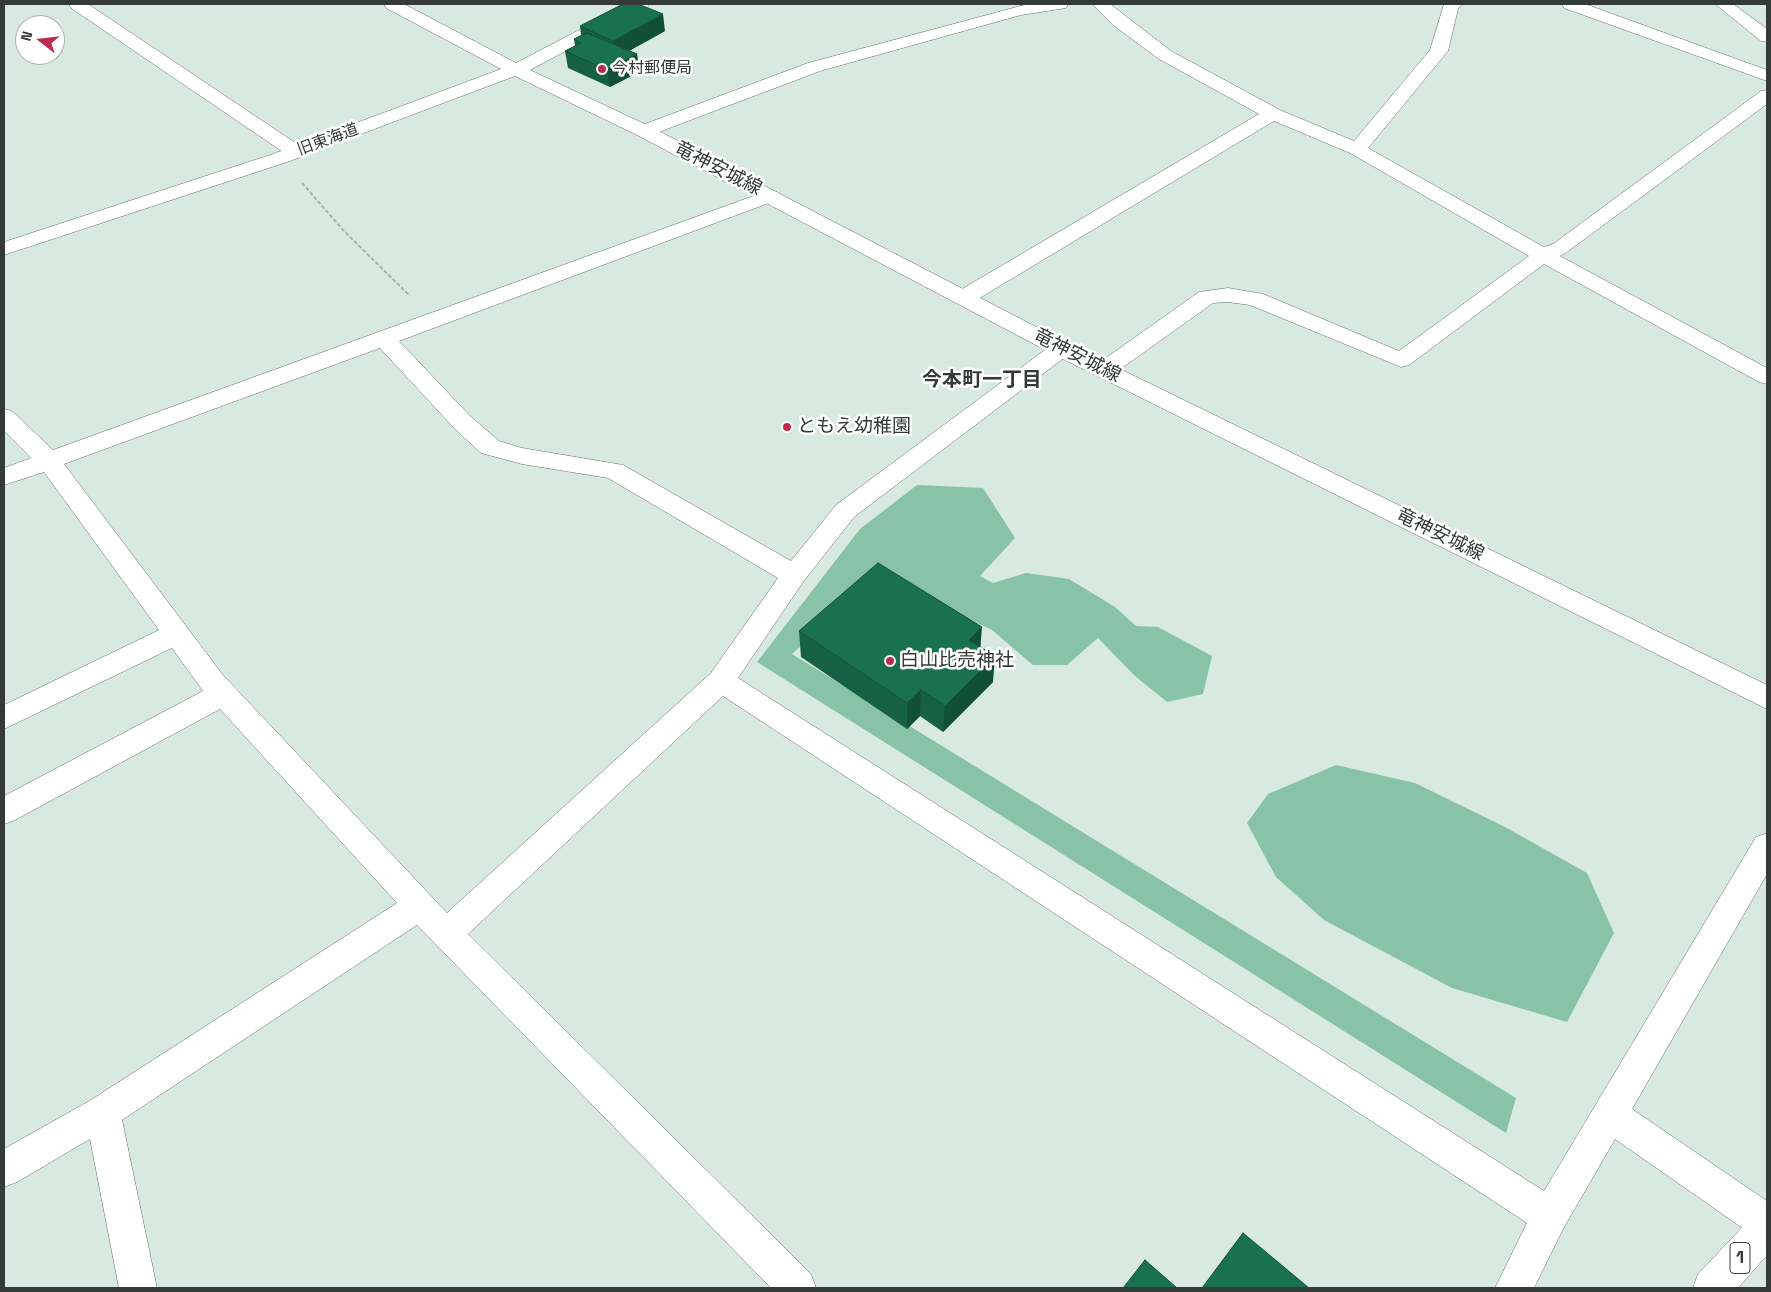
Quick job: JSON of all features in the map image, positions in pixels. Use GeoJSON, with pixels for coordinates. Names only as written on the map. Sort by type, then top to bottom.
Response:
{"type":"FeatureCollection","features":[{"type":"Feature","properties":{"kind":"main road"},"geometry":{"type":"LineString","coordinates":[[78,4],[288,155]]}},
{"type":"Feature","properties":{"kind":"main road","name":"竜神安城線"},"geometry":{"type":"LineString","coordinates":[[392,4],[516,70],[644,130],[1061,349],[1767,698]]}},
{"type":"Feature","properties":{"kind":"main road","name":"旧東海道"},"geometry":{"type":"LineString","coordinates":[[4,249],[288,155],[516,70],[641,4]]}},
{"type":"Feature","properties":{"kind":"main road"},"geometry":{"type":"LineString","coordinates":[[644,130],[814,66],[1011,13],[1060,4]]}},
{"type":"Feature","properties":{"kind":"main road"},"geometry":{"type":"LineString","coordinates":[[1100,4],[1119,21],[1165,55],[1273,114],[1357,149],[1543,255],[1767,377]]}},
{"type":"Feature","properties":{"kind":"main road"},"geometry":{"type":"LineString","coordinates":[[1357,149],[1439,51],[1450,7],[1454,4]]}},
{"type":"Feature","properties":{"kind":"main road"},"geometry":{"type":"LineString","coordinates":[[1570,4],[1767,76]]}},
{"type":"Feature","properties":{"kind":"main road"},"geometry":{"type":"LineString","coordinates":[[1723,4],[1767,37]]}},
{"type":"Feature","properties":{"kind":"main road"},"geometry":{"type":"LineString","coordinates":[[1104,370],[1207,297],[1228,295],[1255,300],[1401,360],[1543,255],[1560,248],[1767,95]]}},
{"type":"Feature","properties":{"kind":"main road"},"geometry":{"type":"LineString","coordinates":[[965,297],[1273,114]]}},
{"type":"Feature","properties":{"kind":"main road"},"geometry":{"type":"LineString","coordinates":[[4,477],[770,196]]}},
{"type":"Feature","properties":{"kind":"main road"},"geometry":{"type":"LineString","coordinates":[[383,338],[462,422],[490,447],[522,456],[614,471],[794,575]]}},
{"type":"Feature","properties":{"kind":"main road"},"geometry":{"type":"LineString","coordinates":[[446,934],[721,681],[794,575],[845,512],[1061,349]]}},
{"type":"Feature","properties":{"kind":"main road"},"geometry":{"type":"LineString","coordinates":[[4,417],[48,460],[212,682],[446,934],[797,1288]]}},
{"type":"Feature","properties":{"kind":"main road"},"geometry":{"type":"LineString","coordinates":[[4,718],[176,634]]}},
{"type":"Feature","properties":{"kind":"main road"},"geometry":{"type":"LineString","coordinates":[[721,681],[1550,1216]]}},
{"type":"Feature","properties":{"kind":"main road"},"geometry":{"type":"LineString","coordinates":[[4,811],[223,694]]}},
{"type":"Feature","properties":{"kind":"main road"},"geometry":{"type":"LineString","coordinates":[[1514,1288],[1550,1216],[1767,846]]}},
{"type":"Feature","properties":{"kind":"main road"},"geometry":{"type":"LineString","coordinates":[[4,1169],[103,1112],[421,905]]}},
{"type":"Feature","properties":{"kind":"main road"},"geometry":{"type":"LineString","coordinates":[[103,1112],[138,1288]]}},
{"type":"Feature","properties":{"kind":"main road"},"geometry":{"type":"LineString","coordinates":[[1610,1115],[1767,1223]]}},
{"type":"Feature","properties":{"kind":"main road","name":"1"},"geometry":{"type":"LineString","coordinates":[[1712,1288],[1767,1228]]}},
{"type":"Feature","properties":{"kind":"path"},"geometry":{"type":"LineString","coordinates":[[288,155],[344,231],[434,319]]}},
{"type":"Feature","properties":{"kind":"green space"},"geometry":{"type":"Polygon","coordinates":[[[917,485],[983,488],[1015,538],[980,576],[993,583],[1026,573],[1069,579],[1115,607],[1136,626],[1158,627],[1212,656],[1203,694],[1167,702],[1135,676],[1098,638],[1067,665],[1033,665],[992,630],[879,576],[792,654],[1516,1098],[1506,1133],[757,662],[860,529],[917,485]]]}},
{"type":"Feature","properties":{"kind":"green space"},"geometry":{"type":"Polygon","coordinates":[[[1336,765],[1415,783],[1505,827],[1587,873],[1614,933],[1567,1022],[1452,988],[1324,920],[1276,877],[1247,823],[1268,794],[1336,765]]]}},
{"type":"Feature","properties":{"kind":"building"},"geometry":{"type":"Polygon","coordinates":[[[623,4],[638,4],[663,14],[613,41],[580,26],[623,4]]]}},
{"type":"Feature","properties":{"kind":"building"},"geometry":{"type":"Polygon","coordinates":[[[587,33],[637,54],[607,70],[565,51],[581,43],[574,39],[587,33]]]}},
{"type":"Feature","properties":{"kind":"building","name":"白山比売神社"},"geometry":{"type":"Polygon","coordinates":[[[878,563],[982,627],[969,640],[995,656],[945,706],[921,690],[907,703],[799,631],[878,563]]]}},
{"type":"Feature","properties":{"kind":"building"},"geometry":{"type":"Polygon","coordinates":[[[1243,1233],[1309,1288],[1202,1288],[1243,1233]]]}},
{"type":"Feature","properties":{"kind":"building"},"geometry":{"type":"Polygon","coordinates":[[[1145,1260],[1177,1288],[1123,1288],[1145,1260]]]}},
{"type":"Feature","properties":{"kind":"place","name":"今村郵便局"},"geometry":{"type":"Point","coordinates":[602,69]}},
{"type":"Feature","properties":{"kind":"place","name":"ともえ幼稚園"},"geometry":{"type":"Point","coordinates":[787,427]}},
{"type":"Feature","properties":{"kind":"place","name":"白山比売神社"},"geometry":{"type":"Point","coordinates":[890,661]}},
{"type":"Feature","properties":{"kind":"district","name":"今本町一丁目"},"geometry":{"type":"Point","coordinates":[982,381]}}]}
